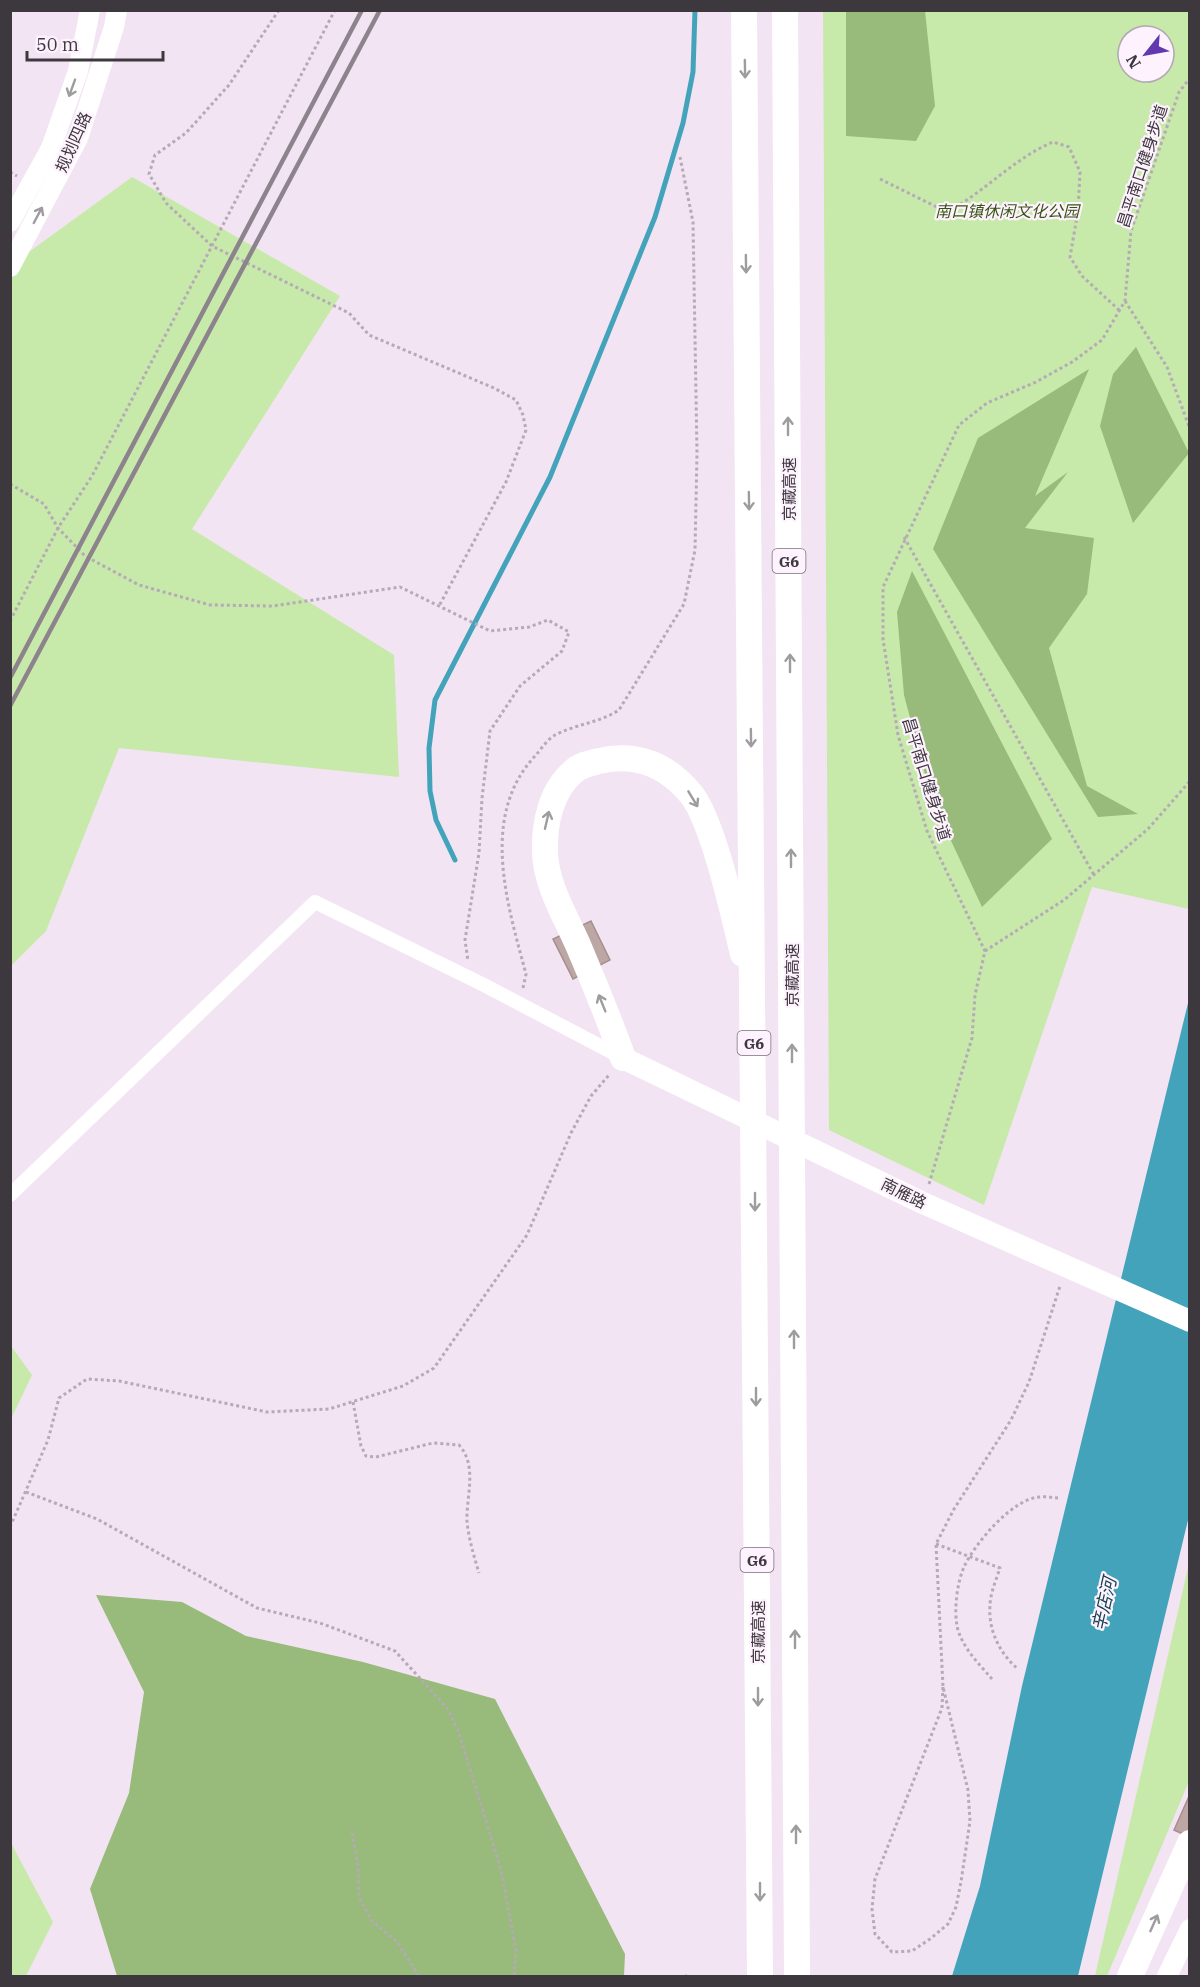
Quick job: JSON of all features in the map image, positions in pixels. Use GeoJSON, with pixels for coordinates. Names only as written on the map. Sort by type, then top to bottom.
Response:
{"type":"FeatureCollection","features":[{"type":"Feature","properties":{"kind":"highway","name":"G6"},"geometry":{"type":"LineString","coordinates":[[744,10],[753,992]]}},
{"type":"Feature","properties":{"kind":"highway","name":"京藏高速"},"geometry":{"type":"LineString","coordinates":[[786,10],[797,1977]]}},
{"type":"Feature","properties":{"kind":"highway"},"geometry":{"type":"LineString","coordinates":[[623,1058],[581,950],[549,881],[545,829],[553,798],[574,771],[588,764],[617,756],[645,760],[671,772],[693,796],[706,824],[728,894],[753,992]]}},
{"type":"Feature","properties":{"kind":"highway","name":"京藏高速"},"geometry":{"type":"LineString","coordinates":[[753,992],[760,1977]]}},
{"type":"Feature","properties":{"kind":"highway"},"geometry":{"type":"LineString","coordinates":[[1130,1977],[1190,1843]]}},
{"type":"Feature","properties":{"kind":"main road","name":"规划四路"},"geometry":{"type":"LineString","coordinates":[[10,222],[51,148],[78,71],[90,10]]}},
{"type":"Feature","properties":{"kind":"main road","name":"规划四路"},"geometry":{"type":"LineString","coordinates":[[10,267],[78,138],[114,27],[117,10]]}},
{"type":"Feature","properties":{"kind":"main road","name":"南雁路"},"geometry":{"type":"LineString","coordinates":[[623,1058],[923,1203],[1098,1283],[1190,1321]]}},
{"type":"Feature","properties":{"kind":"main road"},"geometry":{"type":"LineString","coordinates":[[1167,1977],[1190,1929]]}},
{"type":"Feature","properties":{"kind":"street"},"geometry":{"type":"LineString","coordinates":[[10,1195],[315,902],[623,1058]]}},
{"type":"Feature","properties":{"kind":"path"},"geometry":{"type":"LineString","coordinates":[[279,10],[229,85],[186,133],[155,155],[149,174],[166,203],[212,246],[349,313],[369,334],[494,388],[516,400],[524,415],[526,430],[506,482],[439,606]]}},
{"type":"Feature","properties":{"kind":"path"},"geometry":{"type":"LineString","coordinates":[[10,621],[58,528],[92,476],[335,10]]}},
{"type":"Feature","properties":{"kind":"path","name":"昌平南口健身步道"},"geometry":{"type":"LineString","coordinates":[[985,951],[927,831],[898,735],[883,639],[883,586],[904,537],[959,425],[987,403],[1036,382],[1072,362],[1102,340],[1125,301],[1131,231],[1179,92],[1190,78]]}},
{"type":"Feature","properties":{"kind":"path"},"geometry":{"type":"LineString","coordinates":[[880,179],[947,212],[962,204],[1038,148],[1053,142],[1069,147],[1080,172],[1078,210],[1070,257],[1082,276],[1119,310]]}},
{"type":"Feature","properties":{"kind":"path"},"geometry":{"type":"LineString","coordinates":[[520,1004],[526,974],[502,863],[502,825],[507,800],[527,764],[554,735],[607,718],[619,710],[684,604],[695,550],[698,453],[693,222],[680,157]]}},
{"type":"Feature","properties":{"kind":"path"},"geometry":{"type":"LineString","coordinates":[[1125,301],[1167,367],[1190,429]]}},
{"type":"Feature","properties":{"kind":"path"},"geometry":{"type":"LineString","coordinates":[[10,484],[44,504],[58,528],[85,556],[140,585],[210,604],[273,606],[400,587],[490,631],[529,627],[548,620],[569,632],[562,651],[520,686],[490,731],[482,798],[479,853],[465,940],[471,979]]}},
{"type":"Feature","properties":{"kind":"path"},"geometry":{"type":"LineString","coordinates":[[904,537],[1094,875]]}},
{"type":"Feature","properties":{"kind":"path"},"geometry":{"type":"LineString","coordinates":[[923,1203],[972,1038],[975,994],[985,951],[1064,900],[1148,829],[1190,781]]}},
{"type":"Feature","properties":{"kind":"path"},"geometry":{"type":"LineString","coordinates":[[10,1527],[48,1440],[59,1398],[87,1379],[119,1381],[267,1412],[329,1409],[403,1386],[434,1368],[527,1235],[581,1114],[591,1096],[623,1058]]}},
{"type":"Feature","properties":{"kind":"path"},"geometry":{"type":"LineString","coordinates":[[943,1687],[968,1791],[970,1821],[961,1882],[956,1907],[948,1923],[912,1951],[892,1952],[875,1934],[872,1909],[875,1879],[942,1708],[936,1544],[954,1509],[1011,1420],[1029,1382],[1066,1268]]}},
{"type":"Feature","properties":{"kind":"path"},"geometry":{"type":"LineString","coordinates":[[353,1402],[361,1446],[366,1455],[376,1457],[433,1443],[459,1445],[468,1455],[470,1474],[467,1522],[479,1573]]}},
{"type":"Feature","properties":{"kind":"path"},"geometry":{"type":"LineString","coordinates":[[26,1492],[97,1519],[257,1608],[320,1623],[395,1652],[447,1708],[458,1730],[501,1870],[516,1950],[514,1977]]}},
{"type":"Feature","properties":{"kind":"path"},"geometry":{"type":"LineString","coordinates":[[992,1679],[964,1644],[957,1626],[958,1593],[964,1567],[980,1542],[1018,1504],[1038,1496],[1058,1498]]}},
{"type":"Feature","properties":{"kind":"path"},"geometry":{"type":"LineString","coordinates":[[936,1544],[999,1568],[990,1606],[996,1641],[1009,1662],[1018,1669]]}},
{"type":"Feature","properties":{"kind":"path"},"geometry":{"type":"LineString","coordinates":[[352,1833],[359,1897],[371,1920],[397,1942],[419,1977]]}},
{"type":"Feature","properties":{"kind":"green space","name":"南口镇休闲文化公园"},"geometry":{"type":"Polygon","coordinates":[[[823,11],[1189,11],[1189,909],[1092,887],[984,1205],[829,1130],[823,11]]]}},
{"type":"Feature","properties":{"kind":"green space"},"geometry":{"type":"Polygon","coordinates":[[[846,11],[925,11],[935,106],[916,141],[846,136],[846,11]]]}},
{"type":"Feature","properties":{"kind":"green space"},"geometry":{"type":"Polygon","coordinates":[[[132,177],[340,296],[192,529],[394,655],[399,777],[119,748],[46,931],[11,966],[11,265],[132,177]]]}},
{"type":"Feature","properties":{"kind":"green space"},"geometry":{"type":"Polygon","coordinates":[[[1136,347],[1189,453],[1133,523],[1100,426],[1113,374],[1136,347]]]}},
{"type":"Feature","properties":{"kind":"green space"},"geometry":{"type":"Polygon","coordinates":[[[1089,369],[1035,496],[1068,472],[1025,528],[1094,538],[1087,594],[1049,648],[1087,786],[1138,814],[1098,817],[933,549],[978,438],[1089,369]]]}},
{"type":"Feature","properties":{"kind":"green space"},"geometry":{"type":"Polygon","coordinates":[[[912,571],[1052,839],[982,907],[932,800],[904,695],[897,612],[912,571]]]}},
{"type":"Feature","properties":{"kind":"green space"},"geometry":{"type":"Polygon","coordinates":[[[11,1346],[32,1375],[10,1419],[11,1346]]]}},
{"type":"Feature","properties":{"kind":"green space"},"geometry":{"type":"Polygon","coordinates":[[[1189,1563],[1189,1781],[1107,1976],[1095,1976],[1189,1563]]]}},
{"type":"Feature","properties":{"kind":"green space"},"geometry":{"type":"Polygon","coordinates":[[[96,1595],[182,1602],[246,1636],[363,1662],[495,1699],[625,1954],[624,1976],[117,1976],[90,1889],[129,1793],[144,1692],[96,1595]]]}},
{"type":"Feature","properties":{"kind":"green space"},"geometry":{"type":"Polygon","coordinates":[[[11,1843],[53,1922],[26,1976],[11,1976],[11,1843]]]}},
{"type":"Feature","properties":{"kind":"water","name":"辛店河"},"geometry":{"type":"Polygon","coordinates":[[[1189,999],[1189,1516],[1078,1976],[952,1976],[980,1886],[1022,1686],[1189,999]]]}},
{"type":"Feature","properties":{"kind":"building"},"geometry":{"type":"Polygon","coordinates":[[[591,921],[610,960],[573,979],[553,939],[591,921]]]}},
{"type":"Feature","properties":{"kind":"building"},"geometry":{"type":"Polygon","coordinates":[[[1190,1794],[1190,1837],[1174,1830],[1190,1794]]]}},
{"type":"Feature","properties":{"kind":"waterway"},"geometry":{"type":"LineString","coordinates":[[455,860],[436,820],[430,791],[429,748],[435,700],[550,477],[655,217],[683,123],[693,72],[695,10]]}},
{"type":"Feature","properties":{"kind":"railway"},"geometry":{"type":"LineString","coordinates":[[10,678],[362,10]]}},
{"type":"Feature","properties":{"kind":"railway"},"geometry":{"type":"LineString","coordinates":[[10,706],[380,10]]}}]}
